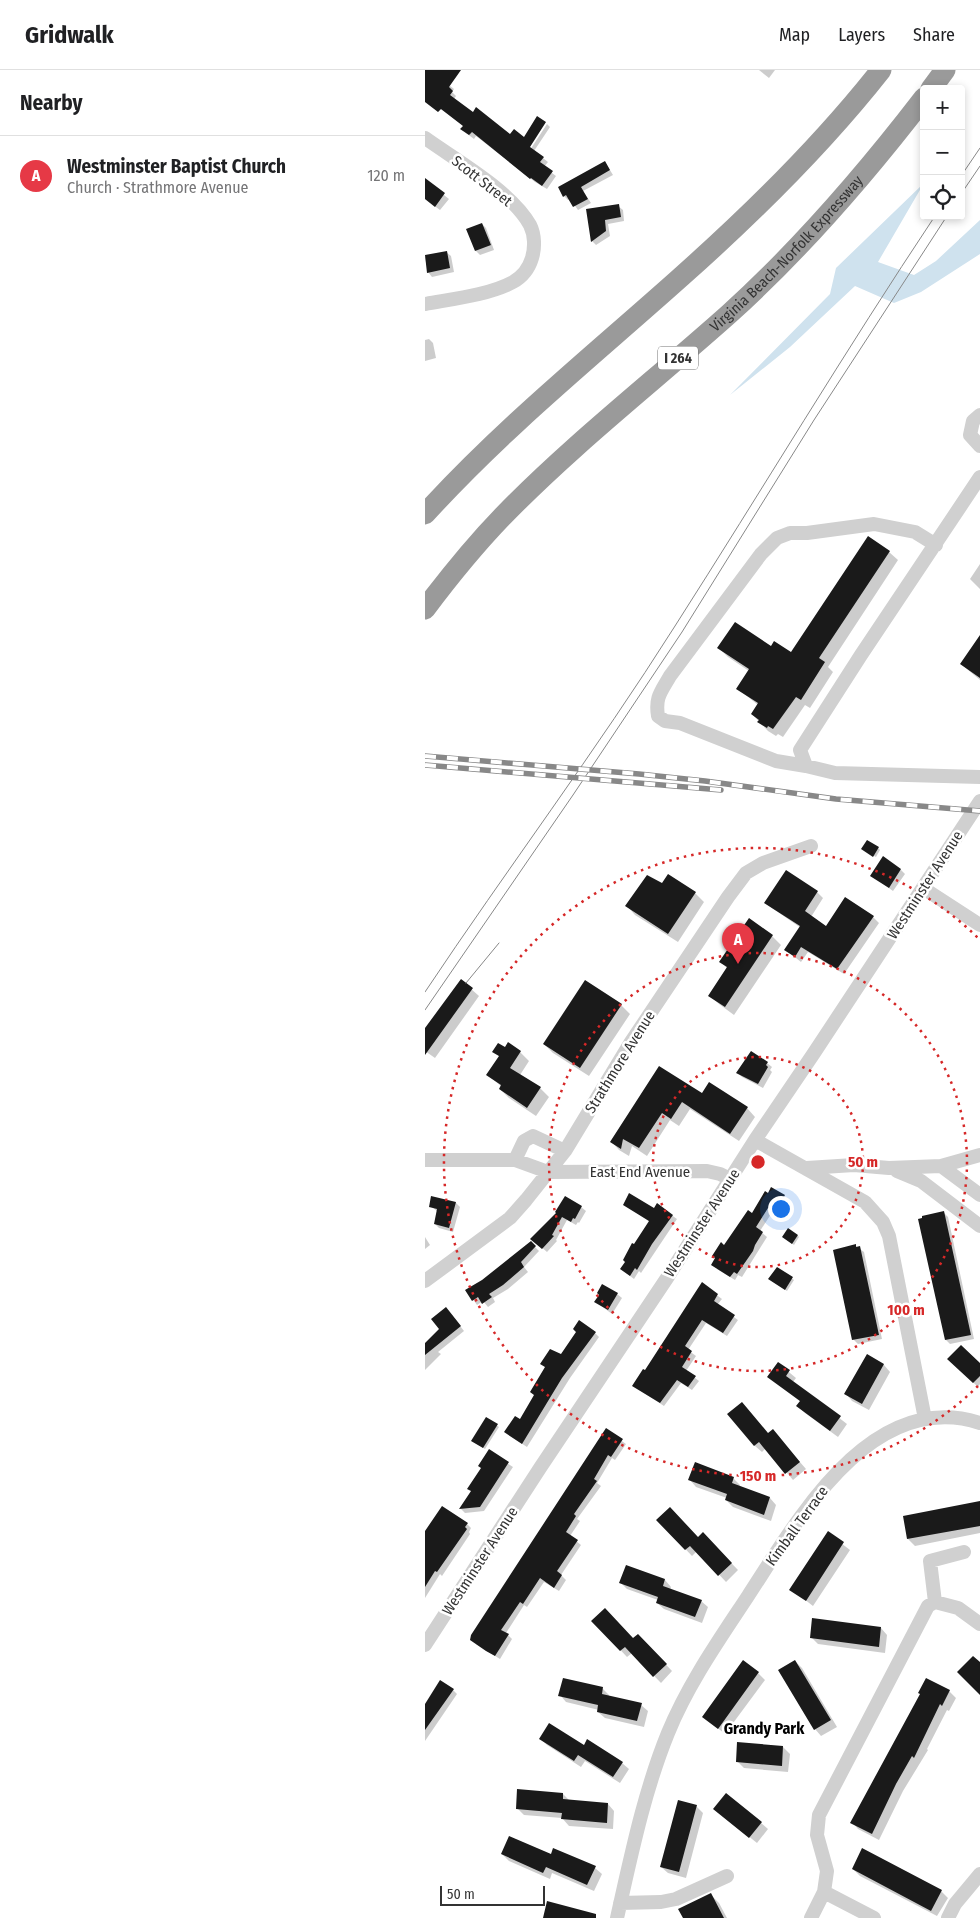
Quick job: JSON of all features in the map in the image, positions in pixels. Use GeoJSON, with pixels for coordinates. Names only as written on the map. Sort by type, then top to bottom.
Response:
{"type":"FeatureCollection","features":[{"type":"Feature","properties":{"kind":"highway"},"geometry":{"type":"LineString","coordinates":[[425,514],[456,480],[531,408],[683,276],[740,223],[824,139],[881,70]]}},
{"type":"Feature","properties":{"kind":"highway"},"geometry":{"type":"LineString","coordinates":[[934,85],[945,70]]}},
{"type":"Feature","properties":{"kind":"highway","name":"Virginia Beach-Norfolk Expressway"},"geometry":{"type":"LineString","coordinates":[[425,609],[452,574],[503,517],[539,481],[729,314],[818,226],[867,170],[920,103]]}},
{"type":"Feature","properties":{"kind":"street","name":"Scott Street"},"geometry":{"type":"LineString","coordinates":[[425,138],[505,196],[522,214],[530,226],[534,244],[530,263],[522,275],[513,282],[486,292],[425,304]]}},
{"type":"Feature","properties":{"kind":"street"},"geometry":{"type":"LineString","coordinates":[[980,415],[973,421],[970,435],[980,446]]}},
{"type":"Feature","properties":{"kind":"street"},"geometry":{"type":"LineString","coordinates":[[806,766],[800,750],[980,477]]}},
{"type":"Feature","properties":{"kind":"street"},"geometry":{"type":"LineString","coordinates":[[935,545],[915,532],[874,524],[807,533],[791,533],[777,538],[761,554],[670,676],[657,697],[658,716],[665,721],[680,723],[776,761],[835,773],[980,777]]}},
{"type":"Feature","properties":{"kind":"street","name":"Westminster Avenue"},"geometry":{"type":"LineString","coordinates":[[426,1642],[980,801]]}},
{"type":"Feature","properties":{"kind":"street","name":"Strathmore Avenue"},"geometry":{"type":"LineString","coordinates":[[425,1281],[510,1218],[549,1172],[565,1151],[631,1042],[746,873],[763,863],[811,846]]}},
{"type":"Feature","properties":{"kind":"street"},"geometry":{"type":"LineString","coordinates":[[923,888],[980,925]]}},
{"type":"Feature","properties":{"kind":"street"},"geometry":{"type":"LineString","coordinates":[[515,1160],[524,1141],[533,1136],[565,1151]]}},
{"type":"Feature","properties":{"kind":"street"},"geometry":{"type":"LineString","coordinates":[[755,1140],[865,1202],[883,1222],[889,1236],[925,1419]]}},
{"type":"Feature","properties":{"kind":"street"},"geometry":{"type":"LineString","coordinates":[[806,1168],[941,1166],[980,1155]]}},
{"type":"Feature","properties":{"kind":"street","name":"East End Avenue"},"geometry":{"type":"LineString","coordinates":[[425,1160],[515,1160],[549,1172],[707,1171],[730,1179]]}},
{"type":"Feature","properties":{"kind":"street"},"geometry":{"type":"LineString","coordinates":[[941,1166],[980,1195]]}},
{"type":"Feature","properties":{"kind":"street"},"geometry":{"type":"LineString","coordinates":[[889,1168],[921,1181],[980,1226]]}},
{"type":"Feature","properties":{"kind":"street","name":"Kimball Terrace"},"geometry":{"type":"LineString","coordinates":[[617,1918],[647,1799],[669,1732],[687,1694],[804,1511],[840,1470],[885,1434],[899,1426],[925,1419],[949,1417],[980,1424]]}},
{"type":"Feature","properties":{"kind":"street"},"geometry":{"type":"LineString","coordinates":[[935,1602],[930,1561],[964,1552]]}},
{"type":"Feature","properties":{"kind":"street"},"geometry":{"type":"LineString","coordinates":[[811,1918],[824,1892],[827,1871],[817,1835],[819,1815],[920,1619],[928,1606],[935,1602],[958,1608],[980,1624]]}},
{"type":"Feature","properties":{"kind":"street"},"geometry":{"type":"LineString","coordinates":[[948,1918],[955,1904],[980,1874]]}},
{"type":"Feature","properties":{"kind":"street"},"geometry":{"type":"LineString","coordinates":[[620,1903],[661,1902],[676,1899],[727,1876]]}},
{"type":"Feature","properties":{"kind":"street"},"geometry":{"type":"LineString","coordinates":[[824,1892],[874,1918]]}},
{"type":"Feature","properties":{"kind":"water"},"geometry":{"type":"Polygon","coordinates":[[[920,187],[878,262],[914,275],[936,261],[980,220],[980,254],[921,292],[894,303],[855,286],[790,347],[730,395],[830,294],[836,268],[920,187]]]}},
{"type":"Feature","properties":{"kind":"building"},"geometry":{"type":"Polygon","coordinates":[[[425,70],[461,70],[449,87],[453,91],[450,95],[473,112],[476,107],[510,134],[514,129],[524,137],[537,116],[546,122],[530,147],[544,157],[540,162],[553,171],[542,186],[530,179],[472,132],[469,135],[460,129],[463,126],[441,109],[438,112],[425,102],[425,70]]]}},
{"type":"Feature","properties":{"kind":"building"},"geometry":{"type":"Polygon","coordinates":[[[605,161],[610,170],[581,187],[588,199],[573,207],[566,195],[563,197],[558,187],[605,161]]]}},
{"type":"Feature","properties":{"kind":"building"},"geometry":{"type":"Polygon","coordinates":[[[425,178],[445,193],[435,207],[425,199],[425,178]]]}},
{"type":"Feature","properties":{"kind":"building"},"geometry":{"type":"Polygon","coordinates":[[[619,204],[621,217],[605,220],[606,231],[591,242],[586,209],[619,204]]]}},
{"type":"Feature","properties":{"kind":"building"},"geometry":{"type":"Polygon","coordinates":[[[482,223],[491,245],[475,251],[466,229],[482,223]]]}},
{"type":"Feature","properties":{"kind":"building"},"geometry":{"type":"Polygon","coordinates":[[[447,251],[450,268],[427,273],[425,255],[447,251]]]}},
{"type":"Feature","properties":{"kind":"building"},"geometry":{"type":"Polygon","coordinates":[[[868,536],[890,551],[819,658],[825,662],[801,700],[796,697],[773,729],[768,726],[767,728],[757,722],[759,720],[751,714],[758,703],[736,689],[749,669],[717,648],[735,622],[771,646],[774,641],[791,652],[868,536]]]}},
{"type":"Feature","properties":{"kind":"building"},"geometry":{"type":"Polygon","coordinates":[[[980,635],[980,678],[960,664],[980,635]]]}},
{"type":"Feature","properties":{"kind":"building"},"geometry":{"type":"Polygon","coordinates":[[[867,840],[879,847],[873,857],[861,849],[867,840]]]}},
{"type":"Feature","properties":{"kind":"building"},"geometry":{"type":"Polygon","coordinates":[[[883,856],[901,869],[889,888],[870,876],[883,856]]]}},
{"type":"Feature","properties":{"kind":"building"},"geometry":{"type":"Polygon","coordinates":[[[786,870],[818,891],[805,911],[826,926],[845,897],[874,916],[837,969],[801,947],[795,957],[784,950],[800,926],[764,903],[786,870]]]}},
{"type":"Feature","properties":{"kind":"building"},"geometry":{"type":"Polygon","coordinates":[[[668,874],[696,892],[668,934],[625,906],[647,875],[662,883],[668,874]]]}},
{"type":"Feature","properties":{"kind":"building"},"geometry":{"type":"Polygon","coordinates":[[[749,918],[773,935],[725,1007],[708,996],[727,967],[719,962],[749,918]]]}},
{"type":"Feature","properties":{"kind":"building"},"geometry":{"type":"Polygon","coordinates":[[[461,979],[473,988],[425,1055],[425,1028],[461,979]]]}},
{"type":"Feature","properties":{"kind":"building"},"geometry":{"type":"Polygon","coordinates":[[[585,980],[622,1004],[580,1068],[543,1044],[585,980]]]}},
{"type":"Feature","properties":{"kind":"building"},"geometry":{"type":"Polygon","coordinates":[[[508,1042],[521,1051],[510,1068],[541,1087],[527,1108],[499,1089],[501,1085],[486,1075],[499,1056],[492,1052],[498,1043],[505,1047],[508,1042]]]}},
{"type":"Feature","properties":{"kind":"building"},"geometry":{"type":"Polygon","coordinates":[[[751,1051],[768,1062],[766,1065],[768,1067],[758,1084],[736,1073],[751,1051]]]}},
{"type":"Feature","properties":{"kind":"building"},"geometry":{"type":"Polygon","coordinates":[[[659,1066],[702,1093],[709,1082],[748,1107],[730,1134],[682,1102],[671,1119],[662,1113],[639,1148],[623,1139],[621,1149],[610,1142],[659,1066]]]}},
{"type":"Feature","properties":{"kind":"building"},"geometry":{"type":"Polygon","coordinates":[[[771,1187],[785,1195],[775,1212],[768,1208],[756,1227],[763,1232],[753,1251],[737,1274],[734,1272],[730,1277],[711,1265],[715,1258],[712,1256],[721,1242],[724,1245],[748,1210],[752,1213],[765,1191],[768,1193],[771,1187]]]}},
{"type":"Feature","properties":{"kind":"building"},"geometry":{"type":"Polygon","coordinates":[[[629,1193],[654,1208],[657,1203],[673,1215],[652,1244],[637,1270],[635,1268],[630,1276],[620,1269],[625,1262],[623,1260],[632,1243],[634,1244],[649,1221],[623,1205],[629,1193]]]}},
{"type":"Feature","properties":{"kind":"building"},"geometry":{"type":"Polygon","coordinates":[[[431,1196],[456,1202],[449,1228],[434,1224],[437,1209],[429,1207],[431,1196]]]}},
{"type":"Feature","properties":{"kind":"building"},"geometry":{"type":"Polygon","coordinates":[[[565,1196],[582,1206],[575,1219],[573,1218],[571,1222],[562,1217],[552,1235],[554,1236],[542,1249],[530,1239],[556,1213],[565,1196]]]}},
{"type":"Feature","properties":{"kind":"building"},"geometry":{"type":"Polygon","coordinates":[[[944,1211],[971,1335],[945,1340],[918,1219],[922,1218],[922,1216],[944,1211]]]}},
{"type":"Feature","properties":{"kind":"building"},"geometry":{"type":"Polygon","coordinates":[[[788,1228],[798,1235],[792,1244],[782,1237],[788,1228]]]}},
{"type":"Feature","properties":{"kind":"building"},"geometry":{"type":"Polygon","coordinates":[[[531,1241],[536,1246],[521,1262],[524,1267],[489,1294],[492,1297],[482,1304],[478,1297],[472,1301],[465,1290],[482,1280],[531,1241]]]}},
{"type":"Feature","properties":{"kind":"building"},"geometry":{"type":"Polygon","coordinates":[[[856,1244],[856,1247],[860,1246],[879,1335],[852,1340],[833,1250],[856,1244]]]}},
{"type":"Feature","properties":{"kind":"building"},"geometry":{"type":"Polygon","coordinates":[[[777,1267],[793,1277],[785,1290],[768,1279],[777,1267]]]}},
{"type":"Feature","properties":{"kind":"building"},"geometry":{"type":"Polygon","coordinates":[[[702,1282],[718,1294],[714,1301],[735,1315],[723,1333],[702,1320],[685,1346],[692,1351],[682,1367],[696,1376],[688,1387],[677,1380],[660,1403],[632,1386],[643,1369],[645,1370],[702,1282]]]}},
{"type":"Feature","properties":{"kind":"building"},"geometry":{"type":"Polygon","coordinates":[[[602,1284],[618,1293],[608,1310],[594,1302],[599,1295],[597,1293],[602,1284]]]}},
{"type":"Feature","properties":{"kind":"building"},"geometry":{"type":"Polygon","coordinates":[[[446,1307],[461,1326],[425,1355],[425,1343],[439,1329],[431,1319],[446,1307]]]}},
{"type":"Feature","properties":{"kind":"building"},"geometry":{"type":"Polygon","coordinates":[[[579,1320],[596,1332],[562,1378],[522,1444],[504,1432],[515,1416],[520,1419],[534,1395],[530,1392],[545,1367],[540,1364],[550,1349],[561,1354],[576,1332],[573,1329],[579,1320]]]}},
{"type":"Feature","properties":{"kind":"building"},"geometry":{"type":"Polygon","coordinates":[[[961,1345],[980,1363],[980,1376],[973,1383],[947,1359],[961,1345]]]}},
{"type":"Feature","properties":{"kind":"building"},"geometry":{"type":"Polygon","coordinates":[[[867,1354],[884,1364],[862,1404],[844,1394],[867,1354]]]}},
{"type":"Feature","properties":{"kind":"building"},"geometry":{"type":"Polygon","coordinates":[[[778,1362],[790,1370],[786,1376],[841,1416],[830,1431],[796,1406],[800,1401],[767,1377],[778,1362]]]}},
{"type":"Feature","properties":{"kind":"building"},"geometry":{"type":"Polygon","coordinates":[[[742,1402],[768,1433],[773,1429],[800,1462],[785,1474],[759,1442],[754,1446],[727,1414],[742,1402]]]}},
{"type":"Feature","properties":{"kind":"building"},"geometry":{"type":"Polygon","coordinates":[[[486,1417],[498,1424],[483,1448],[471,1441],[486,1417]]]}},
{"type":"Feature","properties":{"kind":"building"},"geometry":{"type":"Polygon","coordinates":[[[606,1428],[623,1439],[611,1457],[608,1455],[594,1479],[597,1481],[574,1514],[576,1516],[566,1532],[578,1540],[557,1571],[562,1575],[554,1588],[540,1578],[523,1604],[520,1602],[501,1630],[509,1634],[495,1656],[470,1640],[471,1635],[606,1428]]]}},
{"type":"Feature","properties":{"kind":"building"},"geometry":{"type":"Polygon","coordinates":[[[489,1449],[509,1462],[480,1507],[459,1509],[471,1491],[467,1489],[481,1468],[478,1466],[489,1449]]]}},
{"type":"Feature","properties":{"kind":"building"},"geometry":{"type":"Polygon","coordinates":[[[695,1462],[734,1477],[732,1483],[770,1497],[764,1515],[725,1500],[727,1494],[688,1480],[695,1462]]]}},
{"type":"Feature","properties":{"kind":"building"},"geometry":{"type":"Polygon","coordinates":[[[980,1501],[980,1526],[907,1539],[903,1516],[980,1501]]]}},
{"type":"Feature","properties":{"kind":"building"},"geometry":{"type":"Polygon","coordinates":[[[442,1506],[468,1523],[465,1527],[467,1529],[425,1587],[425,1531],[442,1506]]]}},
{"type":"Feature","properties":{"kind":"building"},"geometry":{"type":"Polygon","coordinates":[[[670,1507],[698,1537],[703,1532],[732,1563],[718,1576],[690,1546],[685,1550],[656,1520],[670,1507]]]}},
{"type":"Feature","properties":{"kind":"building"},"geometry":{"type":"Polygon","coordinates":[[[828,1531],[844,1542],[806,1601],[789,1590],[828,1531]]]}},
{"type":"Feature","properties":{"kind":"building"},"geometry":{"type":"Polygon","coordinates":[[[626,1565],[665,1579],[663,1586],[702,1600],[695,1617],[656,1603],[658,1597],[619,1583],[626,1565]]]}},
{"type":"Feature","properties":{"kind":"building"},"geometry":{"type":"Polygon","coordinates":[[[605,1608],[633,1638],[638,1634],[667,1664],[653,1677],[625,1647],[620,1651],[591,1621],[605,1608]]]}},
{"type":"Feature","properties":{"kind":"building"},"geometry":{"type":"Polygon","coordinates":[[[812,1618],[881,1627],[879,1647],[810,1638],[812,1618]]]}},
{"type":"Feature","properties":{"kind":"building"},"geometry":{"type":"Polygon","coordinates":[[[973,1656],[980,1662],[980,1695],[957,1672],[973,1656]]]}},
{"type":"Feature","properties":{"kind":"building"},"geometry":{"type":"Polygon","coordinates":[[[743,1660],[759,1672],[718,1729],[702,1717],[743,1660]]]}},
{"type":"Feature","properties":{"kind":"building"},"geometry":{"type":"Polygon","coordinates":[[[795,1660],[831,1720],[814,1730],[778,1670],[795,1660]]]}},
{"type":"Feature","properties":{"kind":"building"},"geometry":{"type":"Polygon","coordinates":[[[563,1678],[603,1687],[602,1694],[642,1703],[637,1721],[597,1712],[598,1705],[558,1696],[563,1678]]]}},
{"type":"Feature","properties":{"kind":"building"},"geometry":{"type":"Polygon","coordinates":[[[926,1678],[950,1690],[942,1706],[940,1704],[914,1758],[912,1756],[896,1784],[872,1834],[850,1823],[920,1694],[918,1693],[926,1678]]]}},
{"type":"Feature","properties":{"kind":"building"},"geometry":{"type":"Polygon","coordinates":[[[440,1680],[454,1689],[425,1730],[425,1704],[440,1680]]]}},
{"type":"Feature","properties":{"kind":"building"},"geometry":{"type":"Polygon","coordinates":[[[549,1723],[584,1745],[587,1739],[623,1762],[613,1777],[578,1755],[574,1761],[539,1739],[549,1723]]]}},
{"type":"Feature","properties":{"kind":"building"},"geometry":{"type":"Polygon","coordinates":[[[737,1742],[783,1746],[782,1766],[736,1762],[737,1742]]]}},
{"type":"Feature","properties":{"kind":"building"},"geometry":{"type":"Polygon","coordinates":[[[517,1789],[563,1793],[563,1799],[608,1803],[607,1823],[561,1819],[562,1813],[516,1809],[517,1789]]]}},
{"type":"Feature","properties":{"kind":"building"},"geometry":{"type":"Polygon","coordinates":[[[726,1793],[762,1822],[749,1838],[713,1809],[726,1793]]]}},
{"type":"Feature","properties":{"kind":"building"},"geometry":{"type":"Polygon","coordinates":[[[678,1800],[697,1805],[679,1872],[660,1867],[678,1800]]]}},
{"type":"Feature","properties":{"kind":"building"},"geometry":{"type":"Polygon","coordinates":[[[509,1836],[551,1854],[553,1848],[596,1866],[587,1885],[546,1867],[543,1873],[501,1854],[509,1836]]]}},
{"type":"Feature","properties":{"kind":"building"},"geometry":{"type":"Polygon","coordinates":[[[862,1848],[942,1890],[931,1911],[852,1869],[862,1848]]]}},
{"type":"Feature","properties":{"kind":"building"},"geometry":{"type":"Polygon","coordinates":[[[711,1893],[724,1918],[683,1918],[678,1909],[711,1893]]]}},
{"type":"Feature","properties":{"kind":"building"},"geometry":{"type":"Polygon","coordinates":[[[547,1901],[596,1914],[596,1918],[543,1918],[547,1901]]]}},
{"type":"Feature","properties":{"kind":"tram line"},"geometry":{"type":"LineString","coordinates":[[962,175],[980,148]]}},
{"type":"Feature","properties":{"kind":"tram line"},"geometry":{"type":"LineString","coordinates":[[965,188],[980,166]]}},
{"type":"Feature","properties":{"kind":"tram line"},"geometry":{"type":"LineString","coordinates":[[425,992],[645,673],[932,220]]}},
{"type":"Feature","properties":{"kind":"tram line"},"geometry":{"type":"LineString","coordinates":[[425,1010],[573,795],[682,632],[814,420],[944,220]]}},
{"type":"Feature","properties":{"kind":"tram line"},"geometry":{"type":"LineString","coordinates":[[466,983],[499,943]]}},
{"type":"Feature","properties":{"kind":"railway"},"geometry":{"type":"LineString","coordinates":[[425,756],[639,774],[836,799],[980,811]]}},
{"type":"Feature","properties":{"kind":"railway"},"geometry":{"type":"LineString","coordinates":[[425,765],[721,790]]}},
{"type":"Feature","properties":{"kind":"place","name":"Westminster Baptist Church"},"geometry":{"type":"Point","coordinates":[738,964]}},
{"type":"Feature","properties":{"kind":"district","name":"Grandy Park"},"geometry":{"type":"Point","coordinates":[764,1728]}}]}
